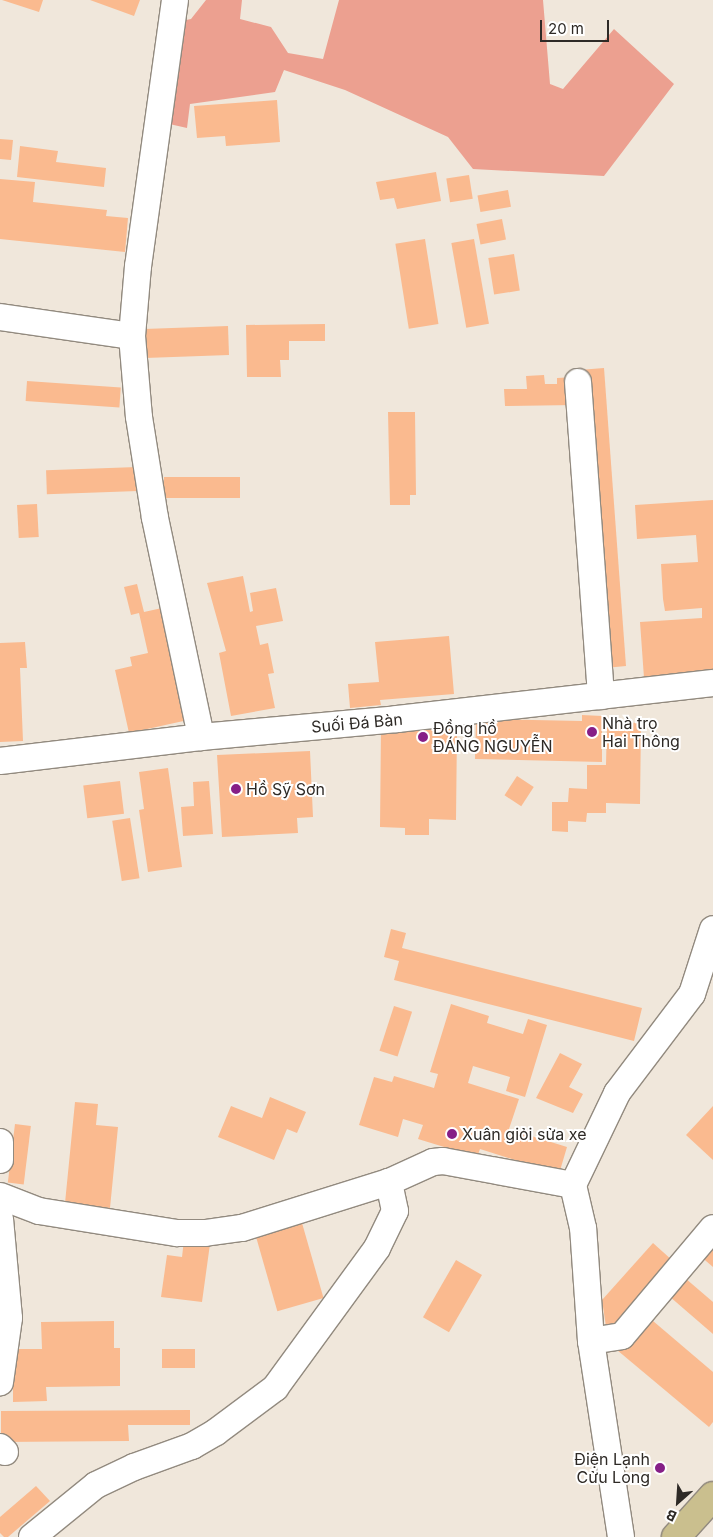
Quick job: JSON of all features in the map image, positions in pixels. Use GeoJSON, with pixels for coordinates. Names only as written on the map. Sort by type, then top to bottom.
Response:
{"type":"FeatureCollection","features":[{"type":"Feature","properties":{"kind":"main road"},"geometry":{"type":"LineString","coordinates":[[676,1537],[713,1496]]}},
{"type":"Feature","properties":{"kind":"street"},"geometry":{"type":"LineString","coordinates":[[175,0],[138,266],[132,336],[139,417],[155,518],[201,737]]}},
{"type":"Feature","properties":{"kind":"street"},"geometry":{"type":"LineString","coordinates":[[0,317],[132,336]]}},
{"type":"Feature","properties":{"kind":"street"},"geometry":{"type":"LineString","coordinates":[[578,382],[601,696]]}},
{"type":"Feature","properties":{"kind":"street","name":"Suối Đá Bàn"},"geometry":{"type":"LineString","coordinates":[[0,761],[201,737],[397,719],[713,685]]}},
{"type":"Feature","properties":{"kind":"street"},"geometry":{"type":"LineString","coordinates":[[621,1537],[591,1341],[583,1228],[573,1185],[617,1093],[692,994],[713,930]]}},
{"type":"Feature","properties":{"kind":"street"},"geometry":{"type":"LineString","coordinates":[[0,1142],[0,1160]]}},
{"type":"Feature","properties":{"kind":"street"},"geometry":{"type":"LineString","coordinates":[[0,1196],[39,1211],[177,1233],[205,1233],[242,1228],[389,1182],[433,1162],[443,1161],[573,1185]]}},
{"type":"Feature","properties":{"kind":"street"},"geometry":{"type":"LineString","coordinates":[[32,1537],[96,1485],[134,1467],[192,1446],[216,1432],[276,1388],[377,1248],[395,1211],[389,1182]]}},
{"type":"Feature","properties":{"kind":"street"},"geometry":{"type":"LineString","coordinates":[[0,1219],[9,1318],[0,1382]]}},
{"type":"Feature","properties":{"kind":"street"},"geometry":{"type":"LineString","coordinates":[[591,1341],[622,1336],[713,1228]]}},
{"type":"Feature","properties":{"kind":"shaded area"},"geometry":{"type":"Polygon","coordinates":[[[206,0],[242,0],[240,19],[271,27],[288,53],[323,59],[339,0],[543,0],[550,84],[563,89],[614,29],[674,84],[604,176],[473,169],[448,137],[345,90],[284,70],[275,92],[190,104],[187,128],[165,123],[177,22],[191,19],[206,0]]]}},
{"type":"Feature","properties":{"kind":"building"},"geometry":{"type":"Polygon","coordinates":[[[2,0],[43,0],[39,12],[2,0]]]}},
{"type":"Feature","properties":{"kind":"building"},"geometry":{"type":"Polygon","coordinates":[[[90,0],[140,0],[134,16],[90,0]]]}},
{"type":"Feature","properties":{"kind":"building"},"geometry":{"type":"Polygon","coordinates":[[[277,100],[280,142],[226,146],[225,136],[197,138],[194,106],[277,100]]]}},
{"type":"Feature","properties":{"kind":"building"},"geometry":{"type":"Polygon","coordinates":[[[0,139],[13,140],[11,160],[0,159],[0,139]]]}},
{"type":"Feature","properties":{"kind":"building"},"geometry":{"type":"Polygon","coordinates":[[[20,146],[58,151],[56,162],[106,168],[104,187],[17,177],[20,146]]]}},
{"type":"Feature","properties":{"kind":"building"},"geometry":{"type":"Polygon","coordinates":[[[436,172],[441,201],[397,209],[394,198],[380,200],[376,182],[436,172]]]}},
{"type":"Feature","properties":{"kind":"building"},"geometry":{"type":"Polygon","coordinates":[[[469,175],[473,199],[450,202],[446,179],[469,175]]]}},
{"type":"Feature","properties":{"kind":"building"},"geometry":{"type":"Polygon","coordinates":[[[0,179],[35,182],[33,202],[107,210],[106,216],[128,218],[125,252],[0,239],[0,179]]]}},
{"type":"Feature","properties":{"kind":"building"},"geometry":{"type":"Polygon","coordinates":[[[508,190],[511,207],[480,212],[477,195],[508,190]]]}},
{"type":"Feature","properties":{"kind":"building"},"geometry":{"type":"Polygon","coordinates":[[[502,219],[506,240],[480,245],[476,224],[502,219]]]}},
{"type":"Feature","properties":{"kind":"building"},"geometry":{"type":"Polygon","coordinates":[[[425,239],[438,324],[409,329],[395,244],[425,239]]]}},
{"type":"Feature","properties":{"kind":"building"},"geometry":{"type":"Polygon","coordinates":[[[474,239],[489,324],[466,328],[451,243],[474,239]]]}},
{"type":"Feature","properties":{"kind":"building"},"geometry":{"type":"Polygon","coordinates":[[[514,254],[520,291],[494,295],[488,258],[514,254]]]}},
{"type":"Feature","properties":{"kind":"building"},"geometry":{"type":"Polygon","coordinates":[[[325,324],[325,341],[289,341],[289,360],[280,360],[281,377],[247,377],[246,325],[325,324]]]}},
{"type":"Feature","properties":{"kind":"building"},"geometry":{"type":"Polygon","coordinates":[[[228,326],[229,355],[138,358],[137,329],[228,326]]]}},
{"type":"Feature","properties":{"kind":"building"},"geometry":{"type":"Polygon","coordinates":[[[604,368],[626,666],[605,668],[579,370],[604,368]]]}},
{"type":"Feature","properties":{"kind":"building"},"geometry":{"type":"Polygon","coordinates":[[[544,375],[545,384],[557,384],[557,378],[575,377],[575,405],[505,406],[504,389],[527,389],[526,376],[544,375]]]}},
{"type":"Feature","properties":{"kind":"building"},"geometry":{"type":"Polygon","coordinates":[[[27,381],[121,388],[119,408],[26,401],[27,381]]]}},
{"type":"Feature","properties":{"kind":"building"},"geometry":{"type":"Polygon","coordinates":[[[388,412],[415,412],[416,495],[410,495],[410,505],[390,505],[388,412]]]}},
{"type":"Feature","properties":{"kind":"building"},"geometry":{"type":"Polygon","coordinates":[[[137,467],[138,491],[47,494],[46,470],[137,467]]]}},
{"type":"Feature","properties":{"kind":"building"},"geometry":{"type":"Polygon","coordinates":[[[164,477],[240,477],[240,498],[164,498],[164,477]]]}},
{"type":"Feature","properties":{"kind":"building"},"geometry":{"type":"Polygon","coordinates":[[[713,500],[713,673],[644,678],[640,622],[702,618],[702,608],[665,611],[663,599],[661,564],[698,562],[696,535],[637,539],[635,505],[713,500]]]}},
{"type":"Feature","properties":{"kind":"building"},"geometry":{"type":"Polygon","coordinates":[[[37,504],[39,537],[19,538],[17,505],[37,504]]]}},
{"type":"Feature","properties":{"kind":"building"},"geometry":{"type":"Polygon","coordinates":[[[243,576],[250,612],[253,611],[250,593],[276,588],[283,621],[256,626],[260,645],[268,643],[274,673],[268,674],[275,708],[231,716],[219,653],[226,651],[207,583],[243,576]]]}},
{"type":"Feature","properties":{"kind":"building"},"geometry":{"type":"Polygon","coordinates":[[[137,584],[144,612],[162,608],[188,720],[129,733],[115,670],[132,666],[130,657],[148,653],[139,613],[131,615],[124,587],[137,584]]]}},
{"type":"Feature","properties":{"kind":"building"},"geometry":{"type":"Polygon","coordinates":[[[449,636],[454,694],[380,700],[381,705],[350,708],[348,684],[379,682],[375,642],[449,636]]]}},
{"type":"Feature","properties":{"kind":"building"},"geometry":{"type":"Polygon","coordinates":[[[25,642],[27,668],[20,668],[23,741],[0,742],[0,643],[25,642]]]}},
{"type":"Feature","properties":{"kind":"building"},"geometry":{"type":"Polygon","coordinates":[[[582,715],[602,716],[602,762],[475,759],[476,719],[582,721],[582,715]]]}},
{"type":"Feature","properties":{"kind":"building"},"geometry":{"type":"Polygon","coordinates":[[[607,722],[641,723],[640,804],[606,803],[606,813],[587,813],[586,822],[568,821],[568,832],[552,831],[552,802],[568,802],[569,788],[587,789],[587,765],[606,765],[607,722]]]}},
{"type":"Feature","properties":{"kind":"building"},"geometry":{"type":"Polygon","coordinates":[[[381,728],[457,729],[456,820],[429,819],[429,835],[405,835],[405,828],[380,827],[381,728]]]}},
{"type":"Feature","properties":{"kind":"building"},"geometry":{"type":"Polygon","coordinates":[[[310,751],[313,817],[297,818],[298,833],[222,837],[217,755],[310,751]]]}},
{"type":"Feature","properties":{"kind":"building"},"geometry":{"type":"Polygon","coordinates":[[[168,768],[182,867],[148,872],[139,810],[144,809],[139,772],[168,768]]]}},
{"type":"Feature","properties":{"kind":"building"},"geometry":{"type":"Polygon","coordinates":[[[517,776],[534,787],[521,806],[504,795],[517,776]]]}},
{"type":"Feature","properties":{"kind":"building"},"geometry":{"type":"Polygon","coordinates":[[[120,781],[124,814],[87,818],[83,786],[120,781]]]}},
{"type":"Feature","properties":{"kind":"building"},"geometry":{"type":"Polygon","coordinates":[[[209,781],[213,834],[183,836],[181,807],[194,806],[193,782],[209,781]]]}},
{"type":"Feature","properties":{"kind":"building"},"geometry":{"type":"Polygon","coordinates":[[[130,818],[140,878],[122,881],[112,821],[130,818]]]}},
{"type":"Feature","properties":{"kind":"building"},"geometry":{"type":"Polygon","coordinates":[[[391,929],[406,933],[402,948],[642,1008],[634,1041],[394,980],[399,961],[384,957],[391,929]]]}},
{"type":"Feature","properties":{"kind":"building"},"geometry":{"type":"Polygon","coordinates":[[[451,1004],[489,1016],[487,1023],[523,1034],[528,1019],[547,1025],[525,1097],[506,1091],[510,1077],[473,1066],[468,1083],[519,1099],[509,1129],[567,1147],[559,1174],[480,1149],[477,1157],[418,1139],[423,1125],[403,1119],[398,1137],[359,1125],[374,1077],[392,1082],[394,1076],[434,1088],[438,1074],[430,1072],[451,1004]]]}},
{"type":"Feature","properties":{"kind":"building"},"geometry":{"type":"Polygon","coordinates":[[[394,1006],[412,1012],[398,1057],[379,1051],[394,1006]]]}},
{"type":"Feature","properties":{"kind":"building"},"geometry":{"type":"Polygon","coordinates":[[[560,1053],[582,1064],[569,1087],[583,1094],[573,1113],[536,1098],[560,1053]]]}},
{"type":"Feature","properties":{"kind":"building"},"geometry":{"type":"Polygon","coordinates":[[[270,1097],[306,1112],[297,1133],[287,1129],[274,1160],[218,1137],[231,1106],[262,1118],[270,1097]]]}},
{"type":"Feature","properties":{"kind":"building"},"geometry":{"type":"Polygon","coordinates":[[[75,1102],[98,1104],[96,1125],[118,1127],[110,1208],[65,1203],[75,1102]]]}},
{"type":"Feature","properties":{"kind":"building"},"geometry":{"type":"Polygon","coordinates":[[[713,1106],[713,1160],[686,1135],[713,1106]]]}},
{"type":"Feature","properties":{"kind":"building"},"geometry":{"type":"Polygon","coordinates":[[[15,1124],[31,1126],[24,1185],[8,1183],[15,1124]]]}},
{"type":"Feature","properties":{"kind":"building"},"geometry":{"type":"Polygon","coordinates":[[[302,1223],[323,1298],[277,1311],[256,1236],[302,1223]]]}},
{"type":"Feature","properties":{"kind":"building"},"geometry":{"type":"Polygon","coordinates":[[[713,1238],[713,1267],[699,1255],[713,1238]]]}},
{"type":"Feature","properties":{"kind":"building"},"geometry":{"type":"Polygon","coordinates":[[[184,1240],[210,1244],[202,1302],[161,1297],[167,1255],[182,1257],[184,1240]]]}},
{"type":"Feature","properties":{"kind":"building"},"geometry":{"type":"Polygon","coordinates":[[[653,1243],[673,1261],[607,1333],[602,1300],[653,1243]]]}},
{"type":"Feature","properties":{"kind":"building"},"geometry":{"type":"Polygon","coordinates":[[[456,1260],[482,1275],[449,1332],[423,1317],[456,1260]]]}},
{"type":"Feature","properties":{"kind":"building"},"geometry":{"type":"Polygon","coordinates":[[[685,1278],[713,1302],[713,1334],[669,1296],[685,1278]]]}},
{"type":"Feature","properties":{"kind":"building"},"geometry":{"type":"Polygon","coordinates":[[[646,1315],[713,1372],[713,1422],[709,1427],[617,1350],[646,1315]]]}},
{"type":"Feature","properties":{"kind":"building"},"geometry":{"type":"Polygon","coordinates":[[[114,1321],[114,1348],[120,1348],[120,1386],[46,1387],[47,1401],[13,1402],[13,1386],[8,1387],[8,1349],[42,1349],[41,1322],[114,1321]]]}},
{"type":"Feature","properties":{"kind":"building"},"geometry":{"type":"Polygon","coordinates":[[[162,1349],[195,1349],[195,1368],[162,1368],[162,1349]]]}},
{"type":"Feature","properties":{"kind":"building"},"geometry":{"type":"Polygon","coordinates":[[[190,1410],[190,1425],[128,1425],[129,1441],[1,1442],[1,1411],[190,1410]]]}},
{"type":"Feature","properties":{"kind":"building"},"geometry":{"type":"Polygon","coordinates":[[[36,1486],[50,1501],[8,1537],[4,1537],[0,1533],[0,1517],[36,1486]]]}},
{"type":"Feature","properties":{"kind":"place","name":"Nhà trọ Hai Thông"},"geometry":{"type":"Point","coordinates":[592,732]}},
{"type":"Feature","properties":{"kind":"place","name":"Đồng hồ ĐÁNG NGUYỄN"},"geometry":{"type":"Point","coordinates":[423,737]}},
{"type":"Feature","properties":{"kind":"place","name":"Hồ Sỹ Sơn"},"geometry":{"type":"Point","coordinates":[236,789]}},
{"type":"Feature","properties":{"kind":"place","name":"Xuân giỏi sửa xe"},"geometry":{"type":"Point","coordinates":[452,1134]}},
{"type":"Feature","properties":{"kind":"place","name":"Điện Lạnh Cửu Long"},"geometry":{"type":"Point","coordinates":[660,1468]}}]}
